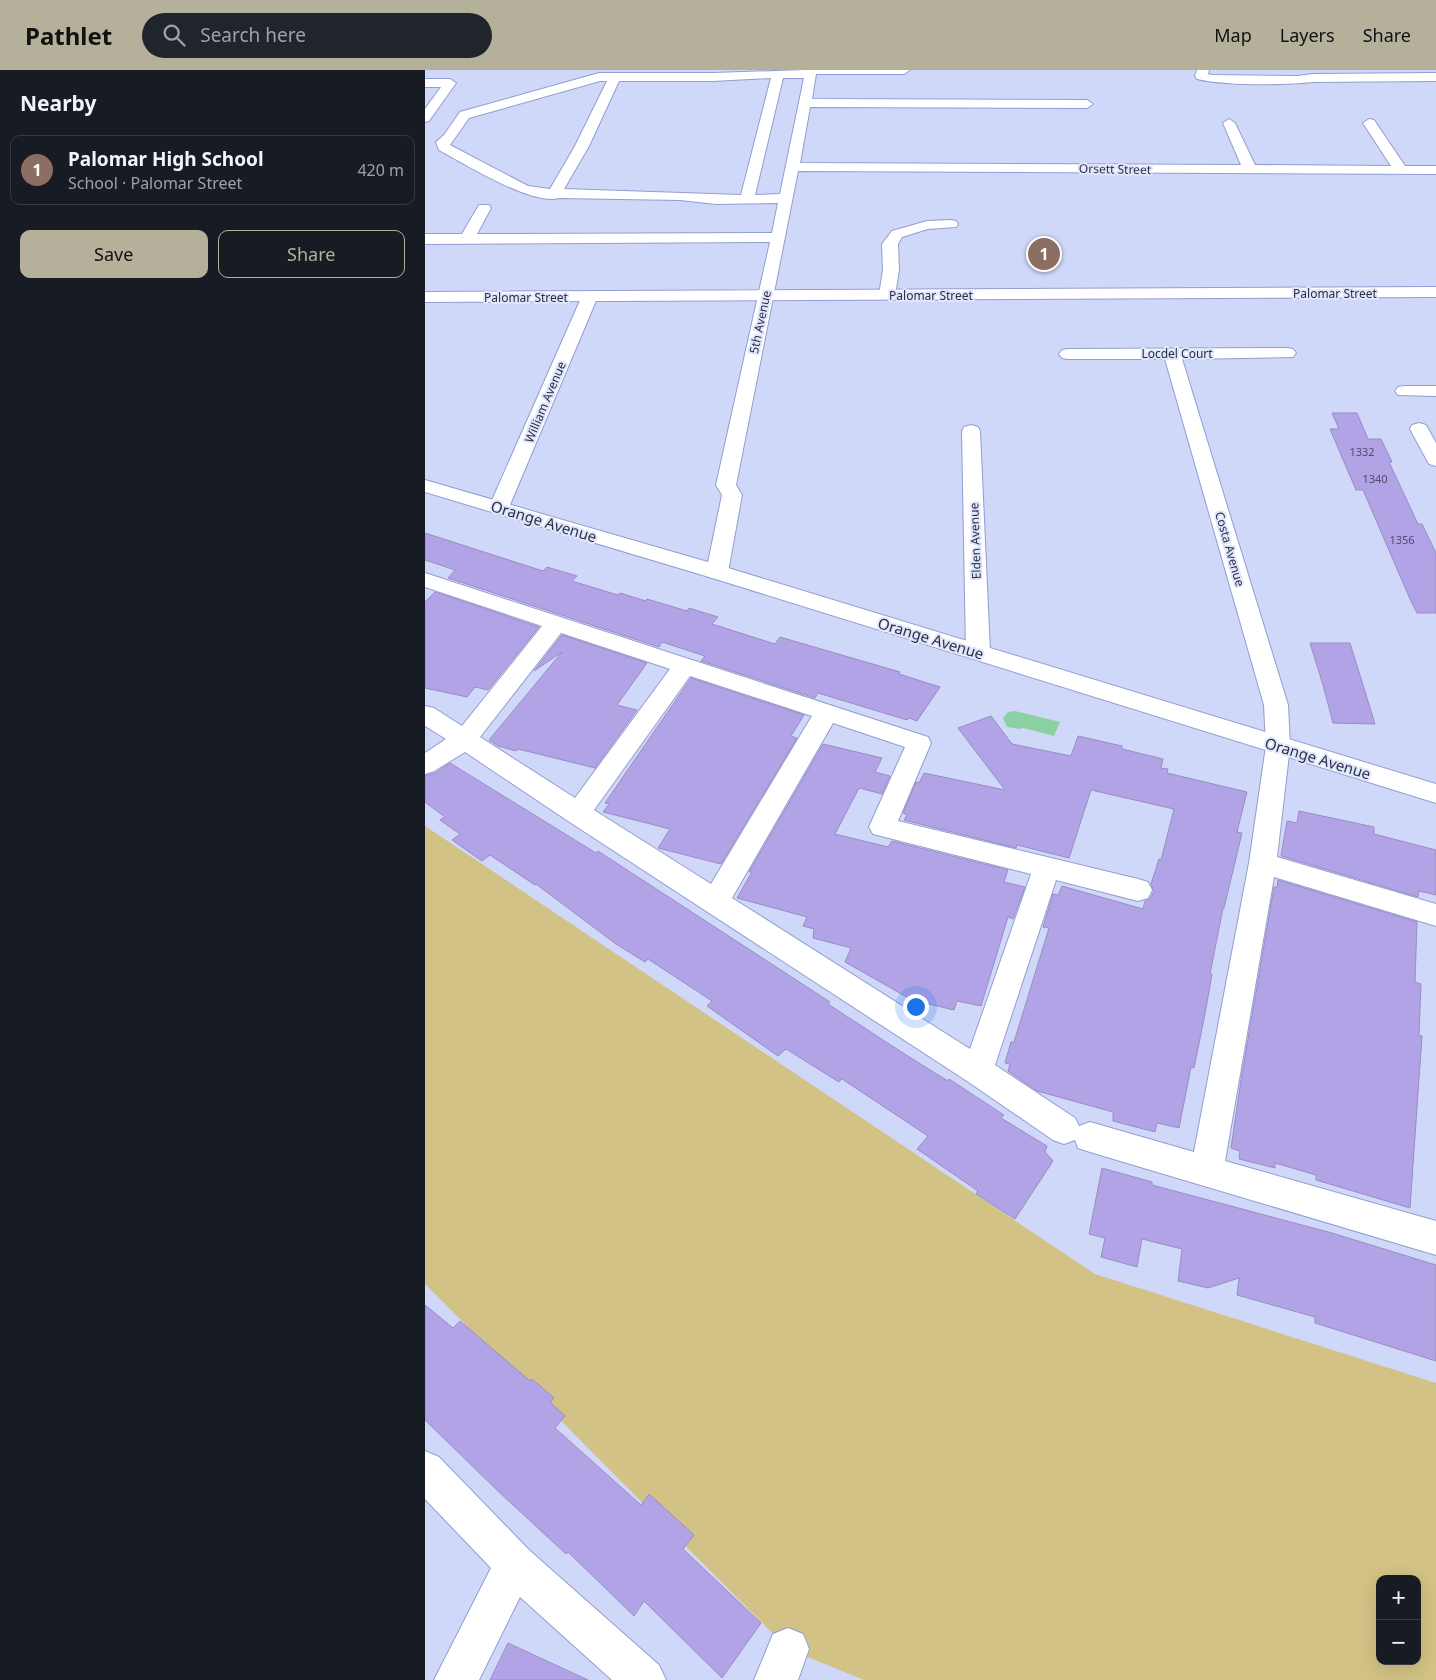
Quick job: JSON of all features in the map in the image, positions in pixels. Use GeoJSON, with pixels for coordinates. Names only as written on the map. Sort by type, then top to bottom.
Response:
{"type":"FeatureCollection","features":[{"type":"Feature","properties":{"kind":"street"},"geometry":{"type":"LineString","coordinates":[[787,198],[747,199],[554,195],[523,189],[444,148],[443,142],[449,138],[464,115],[599,77],[713,77],[905,70]]}},
{"type":"Feature","properties":{"kind":"street"},"geometry":{"type":"LineString","coordinates":[[1203,70],[1201,76],[1212,79],[1297,80],[1310,74],[1436,77]]}},
{"type":"Feature","properties":{"kind":"street","name":"5th Avenue"},"geometry":{"type":"LineString","coordinates":[[717,572],[732,495],[726,485],[787,198],[810,72]]}},
{"type":"Feature","properties":{"kind":"street"},"geometry":{"type":"LineString","coordinates":[[747,199],[778,75]]}},
{"type":"Feature","properties":{"kind":"street"},"geometry":{"type":"LineString","coordinates":[[554,195],[582,146],[615,77]]}},
{"type":"Feature","properties":{"kind":"street"},"geometry":{"type":"LineString","coordinates":[[425,83],[450,83],[425,118]]}},
{"type":"Feature","properties":{"kind":"street"},"geometry":{"type":"LineString","coordinates":[[805,103],[1087,104]]}},
{"type":"Feature","properties":{"kind":"street"},"geometry":{"type":"LineString","coordinates":[[1229,123],[1250,170]]}},
{"type":"Feature","properties":{"kind":"street"},"geometry":{"type":"LineString","coordinates":[[1369,124],[1401,170]]}},
{"type":"Feature","properties":{"kind":"street","name":"Orsett Street"},"geometry":{"type":"LineString","coordinates":[[793,168],[1436,170]]}},
{"type":"Feature","properties":{"kind":"street"},"geometry":{"type":"LineString","coordinates":[[467,239],[484,208]]}},
{"type":"Feature","properties":{"kind":"street"},"geometry":{"type":"LineString","coordinates":[[555,238],[563,223]]}},
{"type":"Feature","properties":{"kind":"street"},"geometry":{"type":"LineString","coordinates":[[660,238],[665,224]]}},
{"type":"Feature","properties":{"kind":"street"},"geometry":{"type":"LineString","coordinates":[[887,295],[891,270],[890,244],[897,234],[927,225],[951,224]]}},
{"type":"Feature","properties":{"kind":"street"},"geometry":{"type":"LineString","coordinates":[[425,239],[779,237]]}},
{"type":"Feature","properties":{"kind":"street","name":"Palomar Street"},"geometry":{"type":"LineString","coordinates":[[425,297],[1436,292]]}},
{"type":"Feature","properties":{"kind":"street","name":"William Avenue"},"geometry":{"type":"LineString","coordinates":[[499,507],[590,296]]}},
{"type":"Feature","properties":{"kind":"street","name":"Costa Avenue"},"geometry":{"type":"LineString","coordinates":[[1172,353],[1276,705],[1278,746],[1263,863],[1207,1169]]}},
{"type":"Feature","properties":{"kind":"street","name":"Locdel Court"},"geometry":{"type":"LineString","coordinates":[[1068,354],[1287,354]]}},
{"type":"Feature","properties":{"kind":"street"},"geometry":{"type":"LineString","coordinates":[[1404,391],[1436,391]]}},
{"type":"Feature","properties":{"kind":"street"},"geometry":{"type":"LineString","coordinates":[[1419,429],[1436,460]]}},
{"type":"Feature","properties":{"kind":"street","name":"Elden Avenue"},"geometry":{"type":"LineString","coordinates":[[971,430],[978,652]]}},
{"type":"Feature","properties":{"kind":"street","name":"Orange Avenue"},"geometry":{"type":"LineString","coordinates":[[425,486],[717,572],[1436,794]]}},
{"type":"Feature","properties":{"kind":"street"},"geometry":{"type":"LineString","coordinates":[[425,580],[919,743],[882,827],[1046,869],[1138,890]]}},
{"type":"Feature","properties":{"kind":"street"},"geometry":{"type":"LineString","coordinates":[[425,766],[464,740],[556,624]]}},
{"type":"Feature","properties":{"kind":"street"},"geometry":{"type":"LineString","coordinates":[[577,814],[685,666]]}},
{"type":"Feature","properties":{"kind":"street"},"geometry":{"type":"LineString","coordinates":[[715,902],[827,712]]}},
{"type":"Feature","properties":{"kind":"street"},"geometry":{"type":"LineString","coordinates":[[425,714],[577,814],[1077,1133],[1207,1169],[1436,1238]]}},
{"type":"Feature","properties":{"kind":"street"},"geometry":{"type":"LineString","coordinates":[[1263,863],[1436,916]]}},
{"type":"Feature","properties":{"kind":"street"},"geometry":{"type":"LineString","coordinates":[[978,1071],[1046,869]]}},
{"type":"Feature","properties":{"kind":"street"},"geometry":{"type":"LineString","coordinates":[[425,1471],[515,1564],[645,1680]]}},
{"type":"Feature","properties":{"kind":"street"},"geometry":{"type":"LineString","coordinates":[[456,1680],[515,1564]]}},
{"type":"Feature","properties":{"kind":"shaded area"},"geometry":{"type":"Polygon","coordinates":[[[1015,711],[1060,722],[1054,736],[1023,728],[1007,727],[1003,718],[1008,712],[1015,711]]]}},
{"type":"Feature","properties":{"kind":"shaded area"},"geometry":{"type":"Polygon","coordinates":[[[425,826],[1095,1274],[1436,1383],[1436,1680],[864,1680],[788,1649],[425,1284],[425,826]]]}},
{"type":"Feature","properties":{"kind":"building"},"geometry":{"type":"Polygon","coordinates":[[[1332,413],[1357,413],[1368,439],[1381,439],[1392,462],[1389,462],[1418,524],[1422,524],[1436,553],[1436,613],[1417,613],[1363,490],[1356,490],[1344,462],[1330,429],[1339,429],[1332,413]]]}},
{"type":"Feature","properties":{"kind":"building"},"geometry":{"type":"Polygon","coordinates":[[[425,533],[543,571],[547,567],[577,576],[572,581],[618,595],[620,593],[646,601],[647,599],[687,611],[689,608],[718,617],[712,624],[775,644],[780,637],[900,672],[899,674],[940,687],[917,721],[909,718],[907,720],[818,693],[815,698],[701,661],[705,656],[662,642],[659,647],[448,578],[455,570],[425,560],[425,533]]]}},
{"type":"Feature","properties":{"kind":"building"},"geometry":{"type":"Polygon","coordinates":[[[435,592],[539,627],[488,690],[475,687],[467,697],[425,688],[425,602],[435,592]]]}},
{"type":"Feature","properties":{"kind":"building"},"geometry":{"type":"Polygon","coordinates":[[[562,635],[647,663],[617,705],[637,710],[595,768],[518,749],[516,751],[498,746],[489,740],[562,652],[534,671],[562,635]]]}},
{"type":"Feature","properties":{"kind":"building"},"geometry":{"type":"Polygon","coordinates":[[[1310,643],[1350,643],[1375,724],[1333,723],[1310,643]]]}},
{"type":"Feature","properties":{"kind":"building"},"geometry":{"type":"Polygon","coordinates":[[[691,678],[804,715],[791,736],[797,738],[721,864],[658,848],[670,829],[603,812],[609,804],[605,803],[691,678]]]}},
{"type":"Feature","properties":{"kind":"building"},"geometry":{"type":"Polygon","coordinates":[[[991,716],[1012,744],[1071,756],[1078,736],[1122,746],[1122,749],[1163,759],[1161,768],[1168,769],[1167,773],[1247,792],[1237,832],[1242,833],[1223,908],[1210,974],[1212,974],[1205,1014],[1194,1068],[1191,1067],[1179,1128],[1157,1123],[1155,1132],[1113,1121],[1113,1112],[1037,1091],[1008,1071],[1010,1064],[1005,1063],[1011,1042],[1014,1042],[1049,928],[1043,927],[1053,894],[1058,895],[1062,886],[1143,909],[1145,901],[1150,899],[1154,891],[1151,884],[1159,859],[1161,860],[1174,809],[1091,790],[1069,858],[1017,845],[1016,848],[904,820],[907,815],[903,813],[916,782],[919,783],[924,773],[1005,790],[958,728],[991,716]]]}},
{"type":"Feature","properties":{"kind":"building"},"geometry":{"type":"Polygon","coordinates":[[[823,744],[882,758],[875,772],[890,776],[882,794],[859,788],[835,834],[888,847],[892,841],[1008,870],[1004,882],[1025,887],[1013,919],[1008,917],[981,1006],[957,1001],[954,1010],[912,1000],[845,962],[851,948],[813,938],[814,929],[803,926],[807,917],[737,898],[752,872],[749,872],[823,744]]]}},
{"type":"Feature","properties":{"kind":"building"},"geometry":{"type":"Polygon","coordinates":[[[450,763],[596,853],[598,851],[830,1002],[828,1004],[903,1053],[948,1081],[949,1079],[1004,1115],[1001,1118],[1047,1146],[1045,1152],[1053,1161],[1015,1219],[976,1194],[978,1191],[917,1149],[928,1136],[842,1079],[839,1082],[786,1049],[778,1056],[707,1006],[712,1001],[648,959],[645,962],[616,944],[536,884],[490,855],[482,861],[452,840],[460,834],[440,820],[445,817],[425,802],[425,776],[435,773],[450,763]]]}},
{"type":"Feature","properties":{"kind":"building"},"geometry":{"type":"Polygon","coordinates":[[[1299,811],[1374,827],[1374,834],[1436,850],[1436,895],[1419,891],[1418,897],[1281,856],[1287,821],[1297,823],[1299,811]]]}},
{"type":"Feature","properties":{"kind":"building"},"geometry":{"type":"Polygon","coordinates":[[[1278,880],[1417,922],[1415,982],[1421,984],[1419,1035],[1422,1036],[1410,1208],[1316,1180],[1316,1175],[1275,1163],[1275,1168],[1239,1159],[1240,1151],[1231,1148],[1274,887],[1277,887],[1278,880]]]}},
{"type":"Feature","properties":{"kind":"building"},"geometry":{"type":"Polygon","coordinates":[[[1102,1168],[1152,1182],[1152,1185],[1332,1233],[1436,1265],[1436,1361],[1315,1323],[1315,1317],[1237,1295],[1239,1278],[1208,1288],[1178,1281],[1182,1249],[1142,1239],[1137,1267],[1101,1257],[1105,1238],[1089,1234],[1102,1168]]]}},
{"type":"Feature","properties":{"kind":"building"},"geometry":{"type":"Polygon","coordinates":[[[425,1305],[453,1328],[460,1321],[530,1381],[532,1379],[554,1398],[550,1402],[565,1416],[555,1428],[641,1505],[649,1494],[694,1535],[683,1549],[761,1623],[722,1678],[644,1601],[634,1616],[568,1552],[566,1554],[499,1492],[425,1420],[425,1305]]]}},
{"type":"Feature","properties":{"kind":"building"},"geometry":{"type":"Polygon","coordinates":[[[508,1643],[588,1680],[490,1680],[508,1643]]]}},
{"type":"Feature","properties":{"kind":"place","name":"Palomar High School"},"geometry":{"type":"Point","coordinates":[1044,254]}}]}
